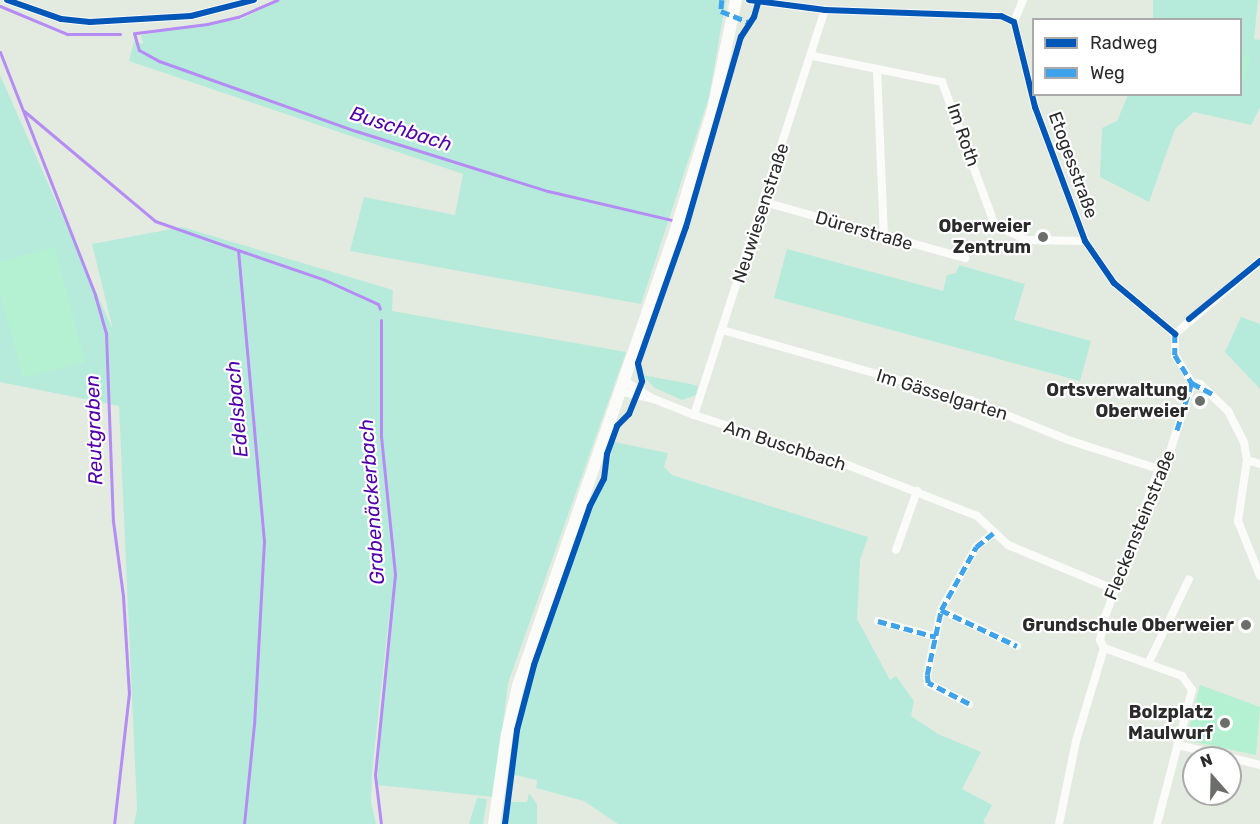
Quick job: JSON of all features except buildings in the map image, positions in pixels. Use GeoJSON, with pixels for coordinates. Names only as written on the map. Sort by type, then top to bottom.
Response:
{"type":"FeatureCollection","features":[{"type":"Feature","properties":{"kind":"main road"},"geometry":{"type":"LineString","coordinates":[[495,824],[507,734],[518,686],[713,110],[736,0]]}},
{"type":"Feature","properties":{"kind":"street"},"geometry":{"type":"LineString","coordinates":[[7,0],[61,19],[90,22],[191,16],[254,0]]}},
{"type":"Feature","properties":{"kind":"street"},"geometry":{"type":"LineString","coordinates":[[749,0],[825,10],[1001,16],[1014,22],[1023,0]]}},
{"type":"Feature","properties":{"kind":"street","name":"Neuwiesenstraße"},"geometry":{"type":"LineString","coordinates":[[694,415],[813,56],[825,10]]}},
{"type":"Feature","properties":{"kind":"street","name":"Etogesstraße"},"geometry":{"type":"LineString","coordinates":[[1014,22],[1032,95]]}},
{"type":"Feature","properties":{"kind":"street","name":"Im Roth"},"geometry":{"type":"LineString","coordinates":[[813,56],[877,70],[933,77],[947,88],[995,225],[1027,240],[1085,241]]}},
{"type":"Feature","properties":{"kind":"street"},"geometry":{"type":"LineString","coordinates":[[877,70],[884,237]]}},
{"type":"Feature","properties":{"kind":"street","name":"Etogesstraße"},"geometry":{"type":"LineString","coordinates":[[1032,96],[1085,241],[1114,283],[1174,334]]}},
{"type":"Feature","properties":{"kind":"street","name":"Dürerstraße"},"geometry":{"type":"LineString","coordinates":[[764,202],[965,258]]}},
{"type":"Feature","properties":{"kind":"street"},"geometry":{"type":"LineString","coordinates":[[1260,261],[1174,334],[1175,355],[1192,383],[1200,384],[1233,417],[1246,460],[1238,521],[1260,576]]}},
{"type":"Feature","properties":{"kind":"street","name":"Im Gässelgarten"},"geometry":{"type":"LineString","coordinates":[[722,330],[970,400],[1068,440],[1159,469]]}},
{"type":"Feature","properties":{"kind":"street","name":"Fleckensteinstraße"},"geometry":{"type":"LineString","coordinates":[[1059,824],[1076,741],[1104,648],[1100,640],[1113,589],[1159,469],[1167,461],[1192,383]]}},
{"type":"Feature","properties":{"kind":"street","name":"Am Buschbach"},"geometry":{"type":"LineString","coordinates":[[621,386],[694,415],[917,491],[977,516],[993,533],[1008,544],[1113,589]]}},
{"type":"Feature","properties":{"kind":"street"},"geometry":{"type":"LineString","coordinates":[[1246,460],[1260,464]]}},
{"type":"Feature","properties":{"kind":"street"},"geometry":{"type":"LineString","coordinates":[[896,550],[917,491]]}},
{"type":"Feature","properties":{"kind":"street"},"geometry":{"type":"LineString","coordinates":[[969,704],[928,683],[941,610],[976,547],[993,533]]}},
{"type":"Feature","properties":{"kind":"street"},"geometry":{"type":"LineString","coordinates":[[1148,664],[1189,579]]}},
{"type":"Feature","properties":{"kind":"street"},"geometry":{"type":"LineString","coordinates":[[941,610],[1017,646]]}},
{"type":"Feature","properties":{"kind":"street"},"geometry":{"type":"LineString","coordinates":[[878,621],[936,637]]}},
{"type":"Feature","properties":{"kind":"street"},"geometry":{"type":"LineString","coordinates":[[1104,648],[1190,682],[1192,690],[1157,824]]}},
{"type":"Feature","properties":{"kind":"street"},"geometry":{"type":"LineString","coordinates":[[1178,745],[1260,765]]}},
{"type":"Feature","properties":{"kind":"shaded area"},"geometry":{"type":"Polygon","coordinates":[[[281,0],[726,0],[709,97],[641,304],[350,251],[364,197],[455,215],[463,174],[129,61],[134,41],[143,44],[141,35],[241,19],[281,0]]]}},
{"type":"Feature","properties":{"kind":"shaded area"},"geometry":{"type":"Polygon","coordinates":[[[1153,0],[1258,0],[1254,39],[1260,40],[1260,107],[1251,125],[1194,112],[1175,129],[1149,202],[1100,177],[1102,128],[1117,121],[1128,96],[1242,96],[1242,18],[1153,18],[1153,0]]]}},
{"type":"Feature","properties":{"kind":"shaded area"},"geometry":{"type":"Polygon","coordinates":[[[0,75],[113,330],[92,244],[182,227],[393,290],[392,311],[626,352],[508,683],[494,797],[377,785],[390,608],[372,772],[371,802],[376,824],[134,824],[137,809],[119,406],[0,382],[0,75]]]}},
{"type":"Feature","properties":{"kind":"shaded area"},"geometry":{"type":"Polygon","coordinates":[[[787,249],[943,291],[947,275],[956,273],[959,265],[1025,284],[1014,320],[1091,341],[1080,381],[774,298],[787,249]]]}},
{"type":"Feature","properties":{"kind":"shaded area"},"geometry":{"type":"Polygon","coordinates":[[[1241,317],[1260,324],[1260,389],[1225,352],[1241,317]]]}},
{"type":"Feature","properties":{"kind":"shaded area"},"geometry":{"type":"Polygon","coordinates":[[[642,375],[698,386],[696,395],[682,400],[655,388],[642,375]]]}},
{"type":"Feature","properties":{"kind":"shaded area"},"geometry":{"type":"Polygon","coordinates":[[[614,442],[668,453],[664,467],[672,475],[868,537],[860,560],[857,619],[890,680],[896,676],[914,701],[911,716],[938,734],[981,752],[962,789],[992,805],[983,822],[986,824],[618,824],[584,801],[536,788],[537,780],[514,775],[519,729],[538,659],[590,509],[605,482],[614,442]]]}},
{"type":"Feature","properties":{"kind":"shaded area"},"geometry":{"type":"Polygon","coordinates":[[[529,793],[537,804],[537,824],[507,824],[511,802],[527,802],[529,793]]]}},
{"type":"Feature","properties":{"kind":"shaded area"},"geometry":{"type":"Polygon","coordinates":[[[477,798],[487,799],[483,824],[469,824],[477,798]]]}},
{"type":"Feature","properties":{"kind":"green space"},"geometry":{"type":"Polygon","coordinates":[[[1242,54],[1250,58],[1245,81],[1242,81],[1242,54]]]}},
{"type":"Feature","properties":{"kind":"green space"},"geometry":{"type":"Polygon","coordinates":[[[55,247],[85,362],[23,378],[0,291],[0,262],[55,247]]]}},
{"type":"Feature","properties":{"kind":"green space","name":"Bolzplatz Maulwurf"},"geometry":{"type":"Polygon","coordinates":[[[1200,685],[1260,707],[1256,755],[1242,752],[1242,746],[1214,746],[1186,740],[1200,685]]]}},
{"type":"Feature","properties":{"kind":"waterway"},"geometry":{"type":"LineString","coordinates":[[136,33],[207,24],[238,17],[277,0]]}},
{"type":"Feature","properties":{"kind":"waterway","name":"Buschbach"},"geometry":{"type":"LineString","coordinates":[[0,6],[67,34],[120,34]]}},
{"type":"Feature","properties":{"kind":"waterway","name":"Buschbach"},"geometry":{"type":"LineString","coordinates":[[134,33],[139,50],[159,61],[356,131],[548,191],[676,221]]}},
{"type":"Feature","properties":{"kind":"waterway","name":"Reutgraben"},"geometry":{"type":"LineString","coordinates":[[0,52],[95,295],[106,333],[113,521],[123,596],[129,693],[114,824]]}},
{"type":"Feature","properties":{"kind":"waterway","name":"Edelsbach"},"geometry":{"type":"LineString","coordinates":[[24,111],[155,221],[238,250],[264,541],[254,724],[244,824]]}},
{"type":"Feature","properties":{"kind":"waterway","name":"Grabenäckerbach"},"geometry":{"type":"LineString","coordinates":[[238,250],[325,280],[378,304],[380,309]]}},
{"type":"Feature","properties":{"kind":"waterway","name":"Grabenäckerbach"},"geometry":{"type":"LineString","coordinates":[[381,320],[381,437],[395,574],[375,775],[381,824]]}},
{"type":"Feature","properties":{"kind":"marked path"},"geometry":{"type":"LineString","coordinates":[[722,0],[721,11],[748,22]]}},
{"type":"Feature","properties":{"kind":"marked path"},"geometry":{"type":"LineString","coordinates":[[1175,334],[1175,355],[1192,383],[1177,431]]}},
{"type":"Feature","properties":{"kind":"marked path"},"geometry":{"type":"LineString","coordinates":[[1192,383],[1213,394]]}},
{"type":"Feature","properties":{"kind":"marked path"},"geometry":{"type":"LineString","coordinates":[[969,704],[928,683],[927,675],[941,610],[976,547],[993,533]]}},
{"type":"Feature","properties":{"kind":"marked path"},"geometry":{"type":"LineString","coordinates":[[941,610],[1017,646]]}},
{"type":"Feature","properties":{"kind":"marked path"},"geometry":{"type":"LineString","coordinates":[[878,621],[936,637]]}},
{"type":"Feature","properties":{"kind":"cycle path"},"geometry":{"type":"LineString","coordinates":[[7,0],[61,19],[90,22],[191,16],[254,0]]}},
{"type":"Feature","properties":{"kind":"cycle path"},"geometry":{"type":"LineString","coordinates":[[749,0],[825,10],[1001,16],[1014,22],[1032,95]]}},
{"type":"Feature","properties":{"kind":"cycle path"},"geometry":{"type":"LineString","coordinates":[[505,824],[517,730],[534,665],[590,506],[604,479],[607,454],[617,426],[629,414],[642,381],[638,363],[686,227],[741,37],[754,17],[759,0]]}},
{"type":"Feature","properties":{"kind":"cycle path"},"geometry":{"type":"LineString","coordinates":[[1032,96],[1085,241],[1114,283],[1175,334]]}},
{"type":"Feature","properties":{"kind":"cycle path"},"geometry":{"type":"LineString","coordinates":[[1189,319],[1260,261]]}},
{"type":"Feature","properties":{"kind":"place","name":"Oberweier Zentrum"},"geometry":{"type":"Point","coordinates":[1043,237]}},
{"type":"Feature","properties":{"kind":"place","name":"Ortsverwaltung Oberweier"},"geometry":{"type":"Point","coordinates":[1200,401]}},
{"type":"Feature","properties":{"kind":"place","name":"Grundschule Oberweier"},"geometry":{"type":"Point","coordinates":[1246,625]}},
{"type":"Feature","properties":{"kind":"place","name":"Bolzplatz Maulwurf"},"geometry":{"type":"Point","coordinates":[1225,723]}}]}
